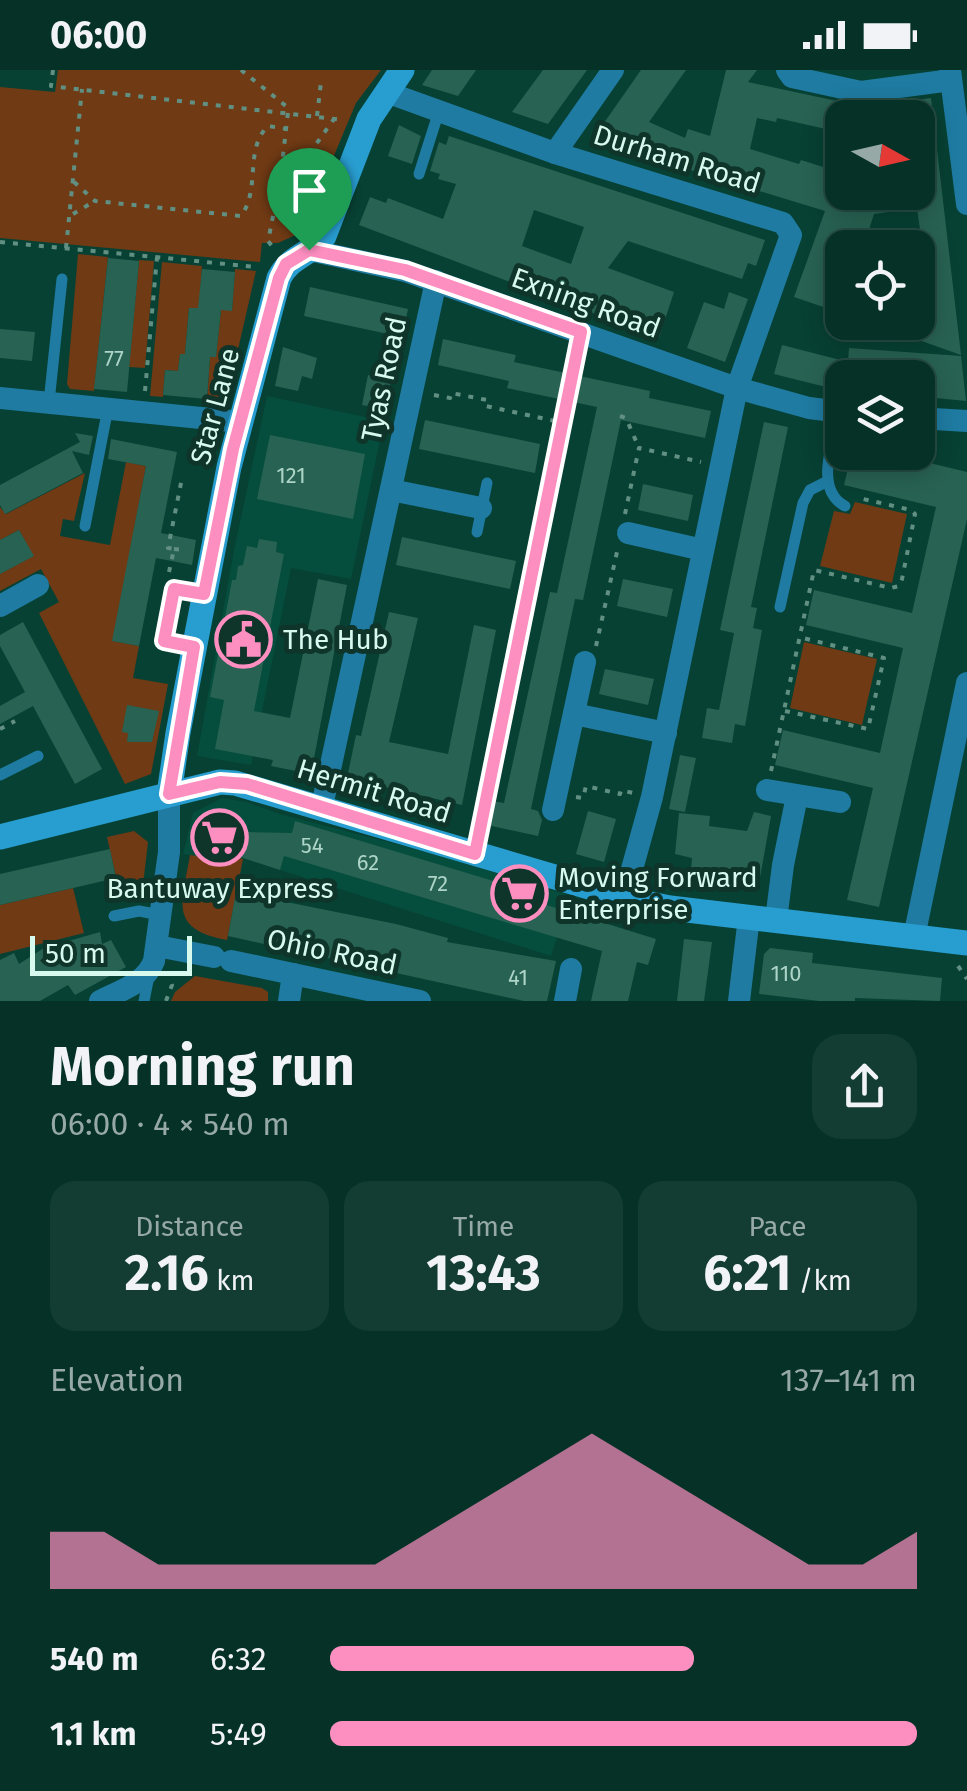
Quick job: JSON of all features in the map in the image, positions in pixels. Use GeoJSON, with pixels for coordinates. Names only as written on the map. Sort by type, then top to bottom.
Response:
{"type":"FeatureCollection","features":[{"type":"Feature","properties":{"kind":"street","name":"Star Lane"},"geometry":{"type":"LineString","coordinates":[[169,794],[204,594],[240,422],[279,278],[286,264],[319,243],[328,228],[369,119],[402,70]]}},
{"type":"Feature","properties":{"kind":"street"},"geometry":{"type":"LineString","coordinates":[[556,153],[613,70]]}},
{"type":"Feature","properties":{"kind":"street"},"geometry":{"type":"LineString","coordinates":[[787,70],[792,77],[821,78],[861,92],[951,75],[967,204]]}},
{"type":"Feature","properties":{"kind":"street","name":"Durham Road"},"geometry":{"type":"LineString","coordinates":[[386,92],[556,153],[788,226],[791,235],[736,388]]}},
{"type":"Feature","properties":{"kind":"street","name":"Exning Road"},"geometry":{"type":"LineString","coordinates":[[309,250],[405,270],[736,388],[825,410]]}},
{"type":"Feature","properties":{"kind":"street","name":"Tyas Road"},"geometry":{"type":"LineString","coordinates":[[322,806],[436,281]]}},
{"type":"Feature","properties":{"kind":"street"},"geometry":{"type":"LineString","coordinates":[[624,898],[666,734],[736,388]]}},
{"type":"Feature","properties":{"kind":"street"},"geometry":{"type":"LineString","coordinates":[[0,398],[240,422]]}},
{"type":"Feature","properties":{"kind":"street"},"geometry":{"type":"LineString","coordinates":[[935,419],[967,421]]}},
{"type":"Feature","properties":{"kind":"street"},"geometry":{"type":"LineString","coordinates":[[390,490],[482,508]]}},
{"type":"Feature","properties":{"kind":"street"},"geometry":{"type":"LineString","coordinates":[[628,533],[703,550]]}},
{"type":"Feature","properties":{"kind":"street"},"geometry":{"type":"LineString","coordinates":[[0,606],[38,584]]}},
{"type":"Feature","properties":{"kind":"street"},"geometry":{"type":"LineString","coordinates":[[555,802],[585,662]]}},
{"type":"Feature","properties":{"kind":"street"},"geometry":{"type":"LineString","coordinates":[[914,937],[956,775],[967,684]]}},
{"type":"Feature","properties":{"kind":"street"},"geometry":{"type":"LineString","coordinates":[[574,714],[666,734]]}},
{"type":"Feature","properties":{"kind":"street","name":"Hermit Road"},"geometry":{"type":"LineString","coordinates":[[0,837],[220,782],[236,783],[624,898],[670,908],[967,944]]}},
{"type":"Feature","properties":{"kind":"street"},"geometry":{"type":"LineString","coordinates":[[766,790],[840,802]]}},
{"type":"Feature","properties":{"kind":"street"},"geometry":{"type":"LineString","coordinates":[[100,1001],[140,982],[150,972],[169,852],[169,794]]}},
{"type":"Feature","properties":{"kind":"street"},"geometry":{"type":"LineString","coordinates":[[776,920],[782,866],[798,796]]}},
{"type":"Feature","properties":{"kind":"street"},"geometry":{"type":"LineString","coordinates":[[739,1001],[749,916]]}},
{"type":"Feature","properties":{"kind":"street","name":"Ohio Road"},"geometry":{"type":"LineString","coordinates":[[157,946],[420,1001]]}},
{"type":"Feature","properties":{"kind":"street"},"geometry":{"type":"LineString","coordinates":[[564,1001],[570,969]]}},
{"type":"Feature","properties":{"kind":"street"},"geometry":{"type":"LineString","coordinates":[[288,1001],[293,974]]}},
{"type":"Feature","properties":{"kind":"lane"},"geometry":{"type":"LineString","coordinates":[[419,174],[439,111]]}},
{"type":"Feature","properties":{"kind":"lane"},"geometry":{"type":"LineString","coordinates":[[49,402],[62,279]]}},
{"type":"Feature","properties":{"kind":"lane"},"geometry":{"type":"LineString","coordinates":[[85,526],[108,407]]}},
{"type":"Feature","properties":{"kind":"lane"},"geometry":{"type":"LineString","coordinates":[[829,470],[826,482],[836,501],[845,506]]}},
{"type":"Feature","properties":{"kind":"lane"},"geometry":{"type":"LineString","coordinates":[[476,532],[487,482]]}},
{"type":"Feature","properties":{"kind":"lane"},"geometry":{"type":"LineString","coordinates":[[780,607],[803,503],[810,490],[826,482]]}},
{"type":"Feature","properties":{"kind":"lane"},"geometry":{"type":"LineString","coordinates":[[0,775],[38,756]]}},
{"type":"Feature","properties":{"kind":"lane"},"geometry":{"type":"LineString","coordinates":[[114,916],[139,911],[160,915]]}},
{"type":"Feature","properties":{"kind":"lane"},"geometry":{"type":"LineString","coordinates":[[144,1001],[150,972]]}},
{"type":"Feature","properties":{"kind":"path"},"geometry":{"type":"LineString","coordinates":[[52,70],[51,86],[354,122]]}},
{"type":"Feature","properties":{"kind":"path"},"geometry":{"type":"LineString","coordinates":[[241,70],[286,106],[288,112],[268,241],[279,255]]}},
{"type":"Feature","properties":{"kind":"path"},"geometry":{"type":"LineString","coordinates":[[317,116],[320,82]]}},
{"type":"Feature","properties":{"kind":"path"},"geometry":{"type":"LineString","coordinates":[[66,248],[82,90]]}},
{"type":"Feature","properties":{"kind":"path"},"geometry":{"type":"LineString","coordinates":[[276,200],[334,118]]}},
{"type":"Feature","properties":{"kind":"path"},"geometry":{"type":"LineString","coordinates":[[74,182],[95,201],[241,216],[250,204],[257,137],[268,126],[287,129]]}},
{"type":"Feature","properties":{"kind":"path"},"geometry":{"type":"LineString","coordinates":[[71,216],[95,201]]}},
{"type":"Feature","properties":{"kind":"path"},"geometry":{"type":"LineString","coordinates":[[0,242],[262,268]]}},
{"type":"Feature","properties":{"kind":"path"},"geometry":{"type":"LineString","coordinates":[[143,410],[157,256]]}},
{"type":"Feature","properties":{"kind":"path"},"geometry":{"type":"LineString","coordinates":[[475,854],[581,332]]}},
{"type":"Feature","properties":{"kind":"path"},"geometry":{"type":"LineString","coordinates":[[412,390],[488,400],[486,406],[564,423]]}},
{"type":"Feature","properties":{"kind":"path"},"geometry":{"type":"LineString","coordinates":[[620,416],[626,418],[640,448]]}},
{"type":"Feature","properties":{"kind":"path"},"geometry":{"type":"LineString","coordinates":[[182,478],[168,548],[186,550]]}},
{"type":"Feature","properties":{"kind":"path"},"geometry":{"type":"LineString","coordinates":[[766,790],[814,570],[892,588],[902,580],[915,514],[851,496],[845,506]]}},
{"type":"Feature","properties":{"kind":"path"},"geometry":{"type":"LineString","coordinates":[[168,581],[174,549]]}},
{"type":"Feature","properties":{"kind":"path"},"geometry":{"type":"LineString","coordinates":[[784,710],[868,728],[884,658],[799,637]]}},
{"type":"Feature","properties":{"kind":"path"},"geometry":{"type":"LineString","coordinates":[[0,729],[15,721]]}},
{"type":"Feature","properties":{"kind":"path"},"geometry":{"type":"LineString","coordinates":[[555,802],[583,798],[586,786],[652,796]]}},
{"type":"Feature","properties":{"kind":"shaded area"},"geometry":{"type":"Polygon","coordinates":[[[58,70],[381,70],[356,103],[302,232],[278,243],[262,243],[260,262],[0,238],[0,87],[55,92],[58,70]]]}},
{"type":"Feature","properties":{"kind":"shaded area"},"geometry":{"type":"Polygon","coordinates":[[[78,254],[108,257],[94,391],[70,389],[67,384],[78,254]]]}},
{"type":"Feature","properties":{"kind":"shaded area"},"geometry":{"type":"Polygon","coordinates":[[[139,260],[154,261],[145,368],[129,367],[139,260]]]}},
{"type":"Feature","properties":{"kind":"shaded area"},"geometry":{"type":"Polygon","coordinates":[[[162,262],[202,266],[199,308],[189,308],[185,354],[180,355],[178,371],[165,370],[163,397],[150,396],[162,262]]]}},
{"type":"Feature","properties":{"kind":"shaded area"},"geometry":{"type":"Polygon","coordinates":[[[235,269],[256,271],[231,380],[217,401],[207,400],[210,357],[216,356],[221,310],[232,310],[235,269]]]}},
{"type":"Feature","properties":{"kind":"shaded area"},"geometry":{"type":"Polygon","coordinates":[[[267,396],[384,421],[351,579],[291,568],[251,765],[197,756],[267,396]]]}},
{"type":"Feature","properties":{"kind":"shaded area"},"geometry":{"type":"Polygon","coordinates":[[[126,462],[146,466],[113,641],[139,646],[133,678],[168,684],[151,774],[125,784],[39,613],[59,602],[41,569],[0,591],[0,574],[33,556],[19,530],[0,540],[0,507],[6,514],[85,473],[74,521],[63,519],[60,536],[110,545],[126,462]]]}},
{"type":"Feature","properties":{"kind":"shaded area"},"geometry":{"type":"Polygon","coordinates":[[[855,502],[907,514],[892,583],[820,566],[834,511],[850,514],[855,502]]]}},
{"type":"Feature","properties":{"kind":"shaded area"},"geometry":{"type":"Polygon","coordinates":[[[804,642],[877,659],[862,725],[790,708],[804,642]]]}},
{"type":"Feature","properties":{"kind":"shaded area"},"geometry":{"type":"Polygon","coordinates":[[[222,798],[434,854],[570,896],[551,956],[230,854],[222,860],[183,854],[193,813],[222,798]]]}},
{"type":"Feature","properties":{"kind":"shaded area"},"geometry":{"type":"Polygon","coordinates":[[[134,831],[148,842],[143,885],[119,890],[107,837],[134,831]]]}},
{"type":"Feature","properties":{"kind":"shaded area"},"geometry":{"type":"Polygon","coordinates":[[[224,854],[243,859],[227,940],[195,929],[183,911],[190,855],[221,860],[224,854]]]}},
{"type":"Feature","properties":{"kind":"shaded area"},"geometry":{"type":"Polygon","coordinates":[[[73,888],[84,933],[0,954],[0,905],[73,888]]]}},
{"type":"Feature","properties":{"kind":"shaded area"},"geometry":{"type":"Polygon","coordinates":[[[195,976],[262,988],[268,992],[268,1001],[171,1001],[175,992],[195,976]]]}},
{"type":"Feature","properties":{"kind":"building"},"geometry":{"type":"Polygon","coordinates":[[[432,70],[476,70],[458,96],[422,85],[432,70]]]}},
{"type":"Feature","properties":{"kind":"building"},"geometry":{"type":"Polygon","coordinates":[[[543,70],[587,70],[548,124],[512,112],[543,70]]]}},
{"type":"Feature","properties":{"kind":"building"},"geometry":{"type":"Polygon","coordinates":[[[641,70],[686,70],[649,122],[685,138],[688,129],[710,136],[726,70],[757,70],[748,82],[832,100],[825,100],[825,129],[777,118],[776,122],[757,118],[750,149],[825,168],[825,210],[903,210],[874,214],[869,230],[825,230],[825,308],[794,297],[825,211],[592,140],[641,70]]]}},
{"type":"Feature","properties":{"kind":"building"},"geometry":{"type":"Polygon","coordinates":[[[399,125],[421,136],[412,164],[388,156],[399,125]]]}},
{"type":"Feature","properties":{"kind":"building"},"geometry":{"type":"Polygon","coordinates":[[[935,132],[961,355],[919,340],[935,340],[935,230],[920,230],[917,210],[935,210],[935,132]]]}},
{"type":"Feature","properties":{"kind":"building"},"geometry":{"type":"Polygon","coordinates":[[[449,136],[765,240],[756,266],[748,263],[742,279],[628,241],[608,268],[674,292],[659,338],[359,225],[370,197],[386,203],[388,198],[443,219],[456,184],[438,179],[440,174],[430,171],[439,142],[446,145],[449,136]],[[534,210],[522,246],[571,264],[584,227],[534,210]]]}},
{"type":"Feature","properties":{"kind":"building"},"geometry":{"type":"Polygon","coordinates":[[[108,258],[139,261],[127,392],[94,389],[108,258]]]}},
{"type":"Feature","properties":{"kind":"building"},"geometry":{"type":"Polygon","coordinates":[[[202,269],[235,272],[232,311],[221,310],[216,357],[210,357],[207,399],[163,395],[165,370],[178,371],[180,354],[185,354],[189,308],[198,308],[202,269]]]}},
{"type":"Feature","properties":{"kind":"building"},"geometry":{"type":"Polygon","coordinates":[[[310,287],[408,309],[402,337],[304,316],[310,287]]]}},
{"type":"Feature","properties":{"kind":"building"},"geometry":{"type":"Polygon","coordinates":[[[729,292],[748,299],[725,362],[687,348],[704,302],[724,309],[729,292]]]}},
{"type":"Feature","properties":{"kind":"building"},"geometry":{"type":"Polygon","coordinates":[[[0,329],[35,332],[32,361],[0,358],[0,329]]]}},
{"type":"Feature","properties":{"kind":"building"},"geometry":{"type":"Polygon","coordinates":[[[443,339],[516,355],[514,362],[650,391],[649,398],[711,411],[705,438],[621,420],[583,600],[575,599],[531,809],[538,811],[542,820],[538,836],[487,825],[492,801],[504,803],[550,592],[557,593],[597,407],[507,388],[509,381],[438,365],[443,339]]]}},
{"type":"Feature","properties":{"kind":"building"},"geometry":{"type":"Polygon","coordinates":[[[782,345],[840,360],[825,360],[825,387],[774,374],[782,345]]]}},
{"type":"Feature","properties":{"kind":"building"},"geometry":{"type":"Polygon","coordinates":[[[283,347],[317,358],[312,379],[302,376],[298,391],[275,386],[283,347]]]}},
{"type":"Feature","properties":{"kind":"building"},"geometry":{"type":"Polygon","coordinates":[[[849,348],[961,356],[966,401],[935,398],[935,360],[848,360],[849,348]]]}},
{"type":"Feature","properties":{"kind":"building"},"geometry":{"type":"Polygon","coordinates":[[[368,375],[391,380],[385,409],[362,405],[368,375]]]}},
{"type":"Feature","properties":{"kind":"building"},"geometry":{"type":"Polygon","coordinates":[[[425,420],[540,444],[535,473],[419,449],[425,420]]]}},
{"type":"Feature","properties":{"kind":"building"},"geometry":{"type":"Polygon","coordinates":[[[764,422],[788,427],[751,607],[757,608],[753,628],[762,630],[745,726],[735,724],[732,743],[702,738],[707,708],[719,710],[734,633],[720,630],[764,422]]]}},
{"type":"Feature","properties":{"kind":"building"},"geometry":{"type":"Polygon","coordinates":[[[75,433],[93,436],[89,455],[72,451],[83,473],[5,514],[0,505],[0,485],[80,442],[75,433]]]}},
{"type":"Feature","properties":{"kind":"building"},"geometry":{"type":"Polygon","coordinates":[[[270,435],[365,454],[353,519],[257,499],[270,435]]]}},
{"type":"Feature","properties":{"kind":"building"},"geometry":{"type":"Polygon","coordinates":[[[111,439],[177,452],[161,533],[196,540],[192,565],[156,558],[139,646],[112,641],[146,466],[108,459],[111,439]]]}},
{"type":"Feature","properties":{"kind":"building"},"geometry":{"type":"Polygon","coordinates":[[[935,464],[967,472],[967,519],[879,907],[847,900],[873,788],[775,765],[783,730],[880,753],[903,648],[806,625],[814,590],[912,613],[936,507],[844,485],[848,470],[935,470],[935,464]]]}},
{"type":"Feature","properties":{"kind":"building"},"geometry":{"type":"Polygon","coordinates":[[[643,484],[693,495],[688,521],[638,510],[643,484]]]}},
{"type":"Feature","properties":{"kind":"building"},"geometry":{"type":"Polygon","coordinates":[[[19,530],[34,556],[0,574],[0,540],[19,530]]]}},
{"type":"Feature","properties":{"kind":"building"},"geometry":{"type":"Polygon","coordinates":[[[402,537],[516,561],[510,589],[396,565],[402,537]]]}},
{"type":"Feature","properties":{"kind":"building"},"geometry":{"type":"Polygon","coordinates":[[[259,539],[277,542],[276,552],[284,554],[254,711],[290,718],[318,579],[347,585],[311,774],[271,766],[273,760],[215,749],[224,700],[210,697],[232,580],[236,580],[238,566],[243,565],[247,546],[257,548],[259,539]]]}},
{"type":"Feature","properties":{"kind":"building"},"geometry":{"type":"Polygon","coordinates":[[[623,579],[673,589],[667,617],[617,606],[623,579]]]}},
{"type":"Feature","properties":{"kind":"building"},"geometry":{"type":"Polygon","coordinates":[[[389,612],[418,618],[389,742],[448,754],[474,625],[496,630],[462,805],[385,787],[385,791],[346,783],[356,735],[361,736],[389,612]]]}},
{"type":"Feature","properties":{"kind":"building"},"geometry":{"type":"Polygon","coordinates":[[[23,622],[102,769],[75,784],[33,706],[0,724],[0,706],[25,692],[0,646],[0,635],[23,622]]]}},
{"type":"Feature","properties":{"kind":"building"},"geometry":{"type":"Polygon","coordinates":[[[605,669],[654,679],[648,705],[599,694],[605,669]]]}},
{"type":"Feature","properties":{"kind":"building"},"geometry":{"type":"Polygon","coordinates":[[[127,705],[159,711],[152,742],[127,742],[128,733],[122,732],[127,705]]]}},
{"type":"Feature","properties":{"kind":"building"},"geometry":{"type":"Polygon","coordinates":[[[680,755],[696,758],[685,812],[669,809],[680,755]]]}},
{"type":"Feature","properties":{"kind":"building"},"geometry":{"type":"Polygon","coordinates":[[[588,811],[616,819],[604,862],[576,854],[588,811]]]}},
{"type":"Feature","properties":{"kind":"building"},"geometry":{"type":"Polygon","coordinates":[[[754,812],[771,816],[758,889],[690,883],[692,858],[675,854],[679,813],[710,816],[709,826],[747,831],[754,812]]]}},
{"type":"Feature","properties":{"kind":"building"},"geometry":{"type":"Polygon","coordinates":[[[295,821],[543,896],[540,903],[656,939],[648,965],[637,962],[628,1001],[591,1001],[602,951],[284,856],[280,870],[225,852],[222,860],[195,856],[201,831],[292,833],[295,821]]]}},
{"type":"Feature","properties":{"kind":"building"},"geometry":{"type":"Polygon","coordinates":[[[110,849],[116,878],[0,905],[0,874],[110,849]]]}},
{"type":"Feature","properties":{"kind":"building"},"geometry":{"type":"Polygon","coordinates":[[[236,892],[396,924],[448,938],[447,942],[556,961],[547,1001],[524,1001],[228,936],[236,892]]]}},
{"type":"Feature","properties":{"kind":"building"},"geometry":{"type":"Polygon","coordinates":[[[100,932],[102,944],[111,940],[126,967],[75,995],[68,985],[40,1001],[0,1001],[0,960],[14,953],[19,964],[44,948],[100,932]]]}},
{"type":"Feature","properties":{"kind":"building"},"geometry":{"type":"Polygon","coordinates":[[[684,939],[712,942],[704,1001],[677,1001],[684,939]]]}},
{"type":"Feature","properties":{"kind":"building"},"geometry":{"type":"Polygon","coordinates":[[[770,948],[813,953],[812,963],[942,978],[940,1001],[819,1001],[759,994],[764,954],[770,948]]]}},
{"type":"Feature","properties":{"kind":"place","name":"The Hub"},"geometry":{"type":"Point","coordinates":[244,639]}},
{"type":"Feature","properties":{"kind":"place","name":"Bantuway Express"},"geometry":{"type":"Point","coordinates":[220,837]}},
{"type":"Feature","properties":{"kind":"place","name":"Moving Forward Enterprise"},"geometry":{"type":"Point","coordinates":[519,893]}},
{"type":"Feature","properties":{"kind":"route"},"geometry":{"type":"LineString","coordinates":[[309,250],[405,270],[581,332],[475,854],[247,784],[220,782],[169,794],[194,647],[164,641],[174,589],[204,594],[233,449],[279,278],[286,264],[309,250]]}}]}
